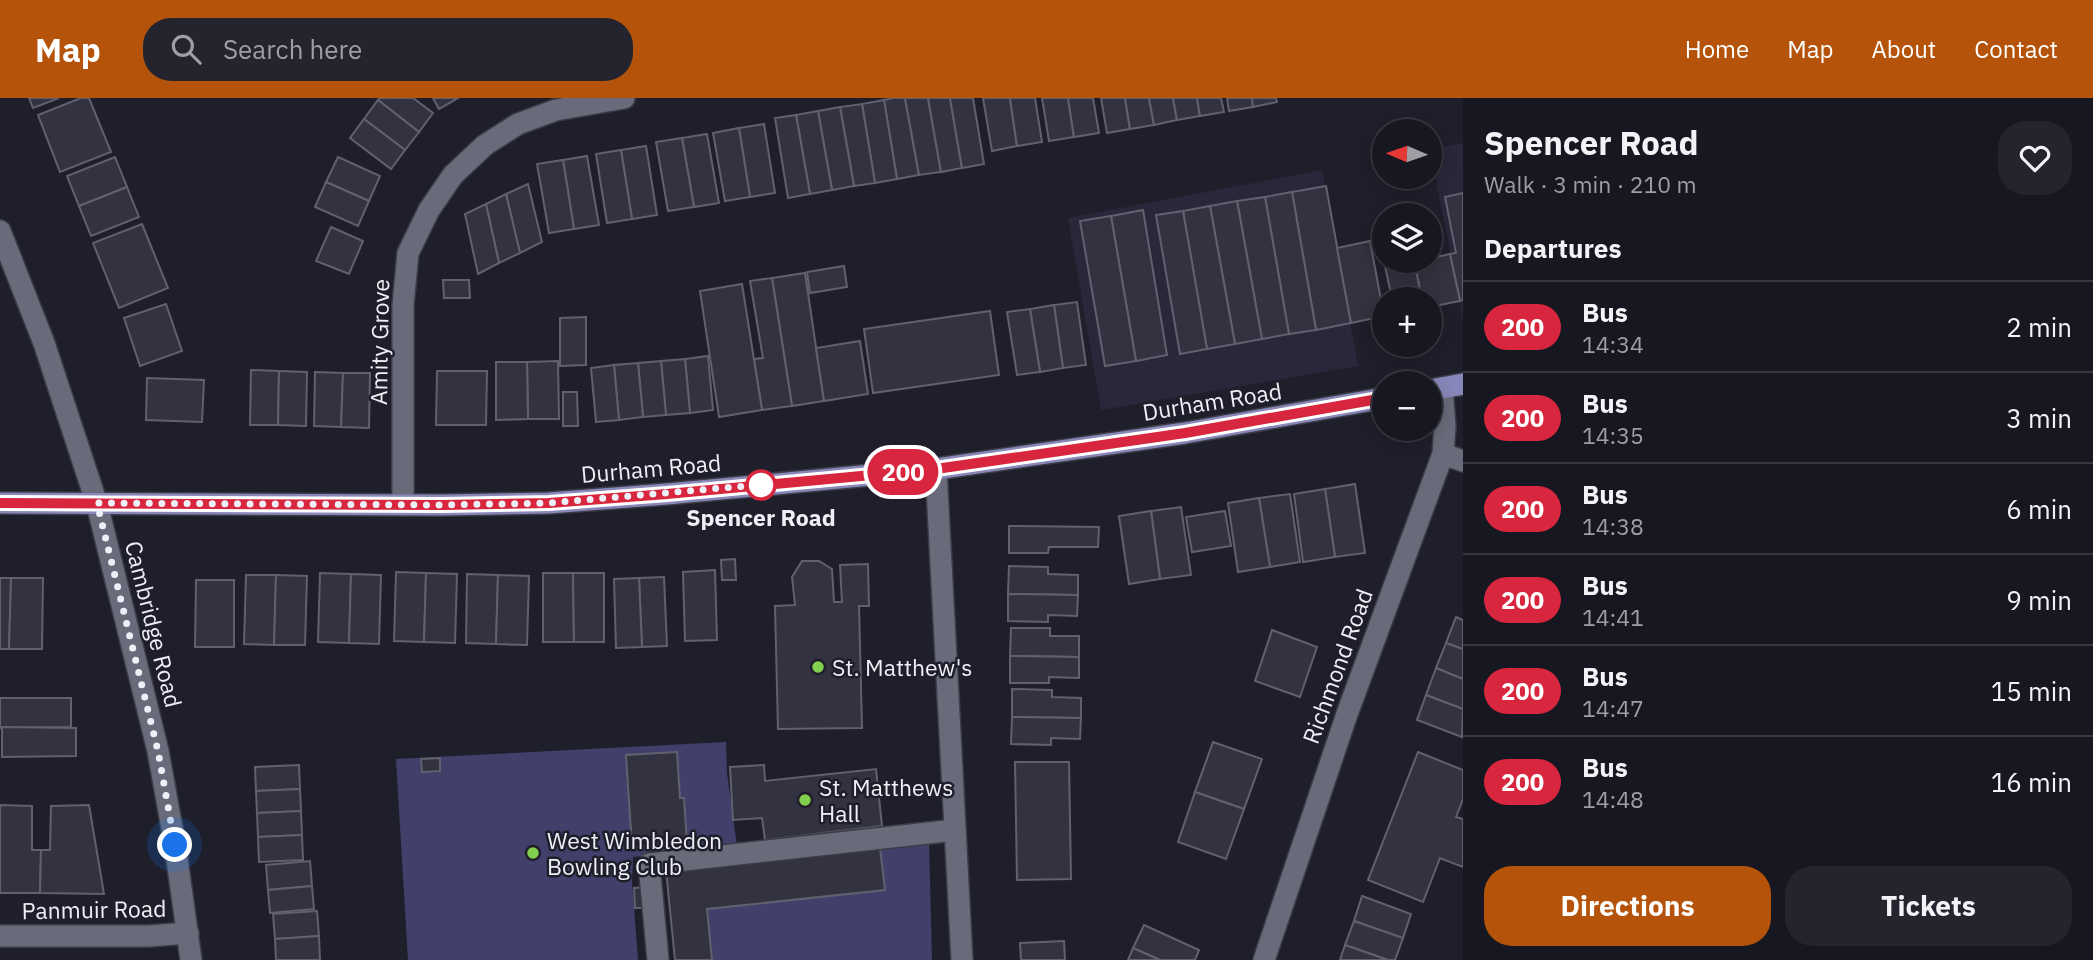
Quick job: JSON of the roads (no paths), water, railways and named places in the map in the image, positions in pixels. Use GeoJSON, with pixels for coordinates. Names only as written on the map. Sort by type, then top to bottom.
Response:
{"type":"FeatureCollection","features":[{"type":"Feature","properties":{"kind":"main road"},"geometry":{"type":"LineString","coordinates":[[1442,388],[1463,384]]}},
{"type":"Feature","properties":{"kind":"main road","name":"Durham Road"},"geometry":{"type":"LineString","coordinates":[[0,503],[549,503],[936,469],[1185,433],[1372,400]]}},
{"type":"Feature","properties":{"kind":"street","name":"Amity Grove"},"geometry":{"type":"LineString","coordinates":[[403,505],[403,304],[408,253],[429,210],[453,175],[485,145],[518,124],[555,110],[624,98]]}},
{"type":"Feature","properties":{"kind":"street","name":"Cambridge Road"},"geometry":{"type":"LineString","coordinates":[[0,231],[44,344],[97,503],[158,751],[191,960]]}},
{"type":"Feature","properties":{"kind":"street","name":"Richmond Road"},"geometry":{"type":"LineString","coordinates":[[1264,960],[1347,714],[1453,458],[1442,414]]}},
{"type":"Feature","properties":{"kind":"street"},"geometry":{"type":"LineString","coordinates":[[936,469],[962,960]]}},
{"type":"Feature","properties":{"kind":"street"},"geometry":{"type":"LineString","coordinates":[[658,960],[649,864],[955,830]]}},
{"type":"Feature","properties":{"kind":"street","name":"Panmuir Road"},"geometry":{"type":"LineString","coordinates":[[0,936],[149,936],[188,933]]}},
{"type":"Feature","properties":{"kind":"place","name":"Spencer Road"},"geometry":{"type":"Point","coordinates":[761,485]}},
{"type":"Feature","properties":{"kind":"place","name":"St. Matthew's"},"geometry":{"type":"Point","coordinates":[818,667]}},
{"type":"Feature","properties":{"kind":"place","name":"St. Matthews Hall"},"geometry":{"type":"Point","coordinates":[805,800]}},
{"type":"Feature","properties":{"kind":"place","name":"West Wimbledon Bowling Club"},"geometry":{"type":"Point","coordinates":[533,853]}}]}
